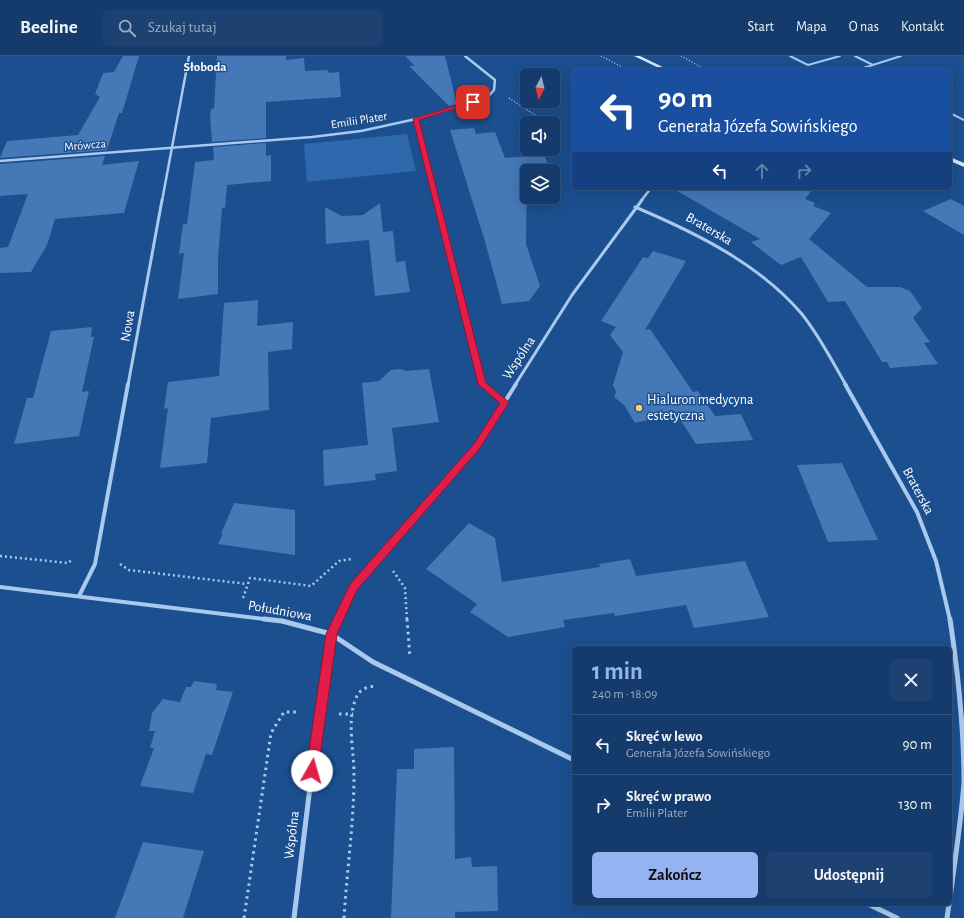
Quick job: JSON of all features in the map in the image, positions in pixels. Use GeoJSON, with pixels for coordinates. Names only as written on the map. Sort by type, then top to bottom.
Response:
{"type":"FeatureCollection","features":[{"type":"Feature","properties":{"kind":"main road"},"geometry":{"type":"LineString","coordinates":[[636,56],[663,68]]}},
{"type":"Feature","properties":{"kind":"main road"},"geometry":{"type":"LineString","coordinates":[[952,160],[964,165]]}},
{"type":"Feature","properties":{"kind":"street","name":"Nowa"},"geometry":{"type":"LineString","coordinates":[[79,596],[95,564],[189,56]]}},
{"type":"Feature","properties":{"kind":"street","name":"Emilii Plater"},"geometry":{"type":"LineString","coordinates":[[172,148],[361,131],[416,119],[487,98],[494,90],[495,80],[465,56]]}},
{"type":"Feature","properties":{"kind":"street"},"geometry":{"type":"LineString","coordinates":[[416,119],[482,384],[505,402]]}},
{"type":"Feature","properties":{"kind":"street","name":"Mrówcza"},"geometry":{"type":"LineString","coordinates":[[0,161],[172,148]]}},
{"type":"Feature","properties":{"kind":"street","name":"Wspólna"},"geometry":{"type":"LineString","coordinates":[[294,918],[319,713],[331,634],[354,587],[477,446],[572,295],[635,207],[649,190]]}},
{"type":"Feature","properties":{"kind":"street","name":"Braterska"},"geometry":{"type":"LineString","coordinates":[[635,207],[669,220],[720,247],[758,275],[799,311],[819,338],[917,512],[936,560],[949,613],[964,734],[964,782],[952,881]]}},
{"type":"Feature","properties":{"kind":"street","name":"Południowa"},"geometry":{"type":"LineString","coordinates":[[0,587],[282,621],[331,634],[373,662],[572,759]]}},
{"type":"Feature","properties":{"kind":"street"},"geometry":{"type":"LineString","coordinates":[[872,906],[897,918]]}},
{"type":"Feature","properties":{"kind":"street"},"geometry":{"type":"LineString","coordinates":[[947,918],[949,906]]}},
{"type":"Feature","properties":{"kind":"lane"},"geometry":{"type":"LineString","coordinates":[[790,56],[808,65],[840,56]]}},
{"type":"Feature","properties":{"kind":"lane"},"geometry":{"type":"LineString","coordinates":[[855,56],[873,65]]}},
{"type":"Feature","properties":{"kind":"lane"},"geometry":{"type":"LineString","coordinates":[[863,68],[901,56]]}},
{"type":"Feature","properties":{"kind":"lane"},"geometry":{"type":"LineString","coordinates":[[952,114],[964,120]]}},
{"type":"Feature","properties":{"kind":"path"},"geometry":{"type":"LineString","coordinates":[[601,56],[624,68]]}},
{"type":"Feature","properties":{"kind":"path"},"geometry":{"type":"LineString","coordinates":[[681,56],[702,68]]}},
{"type":"Feature","properties":{"kind":"path"},"geometry":{"type":"LineString","coordinates":[[509,98],[536,116]]}},
{"type":"Feature","properties":{"kind":"path"},"geometry":{"type":"LineString","coordinates":[[0,556],[68,564],[73,559]]}},
{"type":"Feature","properties":{"kind":"path"},"geometry":{"type":"LineString","coordinates":[[242,600],[250,578],[311,586],[339,561],[353,559]]}},
{"type":"Feature","properties":{"kind":"path"},"geometry":{"type":"LineString","coordinates":[[120,564],[129,570],[248,584]]}},
{"type":"Feature","properties":{"kind":"path"},"geometry":{"type":"LineString","coordinates":[[388,568],[393,571],[405,588],[410,658]]}},
{"type":"Feature","properties":{"kind":"path"},"geometry":{"type":"LineString","coordinates":[[344,918],[354,775],[353,714],[359,692],[366,687],[376,686],[382,689]]}},
{"type":"Feature","properties":{"kind":"path"},"geometry":{"type":"LineString","coordinates":[[244,918],[271,733],[284,712],[302,712]]}},
{"type":"Feature","properties":{"kind":"path"},"geometry":{"type":"LineString","coordinates":[[338,714],[353,714]]}},
{"type":"Feature","properties":{"kind":"shaded area"},"geometry":{"type":"Polygon","coordinates":[[[407,134],[416,171],[307,182],[304,144],[407,134]]]}},
{"type":"Feature","properties":{"kind":"building"},"geometry":{"type":"Polygon","coordinates":[[[123,56],[139,56],[122,113],[119,113],[107,150],[0,158],[7,141],[78,135],[100,97],[95,94],[103,73],[114,72],[123,56]]]}},
{"type":"Feature","properties":{"kind":"building"},"geometry":{"type":"Polygon","coordinates":[[[217,56],[286,56],[286,60],[304,58],[305,71],[328,70],[329,73],[339,72],[341,97],[266,102],[266,138],[212,142],[210,117],[211,109],[214,108],[217,56]]]}},
{"type":"Feature","properties":{"kind":"building"},"geometry":{"type":"Polygon","coordinates":[[[405,56],[445,56],[457,104],[449,106],[409,66],[415,66],[405,56]]]}},
{"type":"Feature","properties":{"kind":"building"},"geometry":{"type":"Polygon","coordinates":[[[474,128],[476,134],[495,132],[505,158],[544,156],[548,164],[520,164],[520,204],[527,204],[526,244],[540,286],[529,301],[502,304],[484,238],[450,130],[474,128]]]}},
{"type":"Feature","properties":{"kind":"building"},"geometry":{"type":"Polygon","coordinates":[[[266,143],[266,156],[271,155],[271,181],[227,185],[225,208],[222,208],[218,258],[218,294],[178,299],[184,253],[179,254],[183,224],[187,224],[195,162],[214,160],[213,147],[266,143]]]}},
{"type":"Feature","properties":{"kind":"building"},"geometry":{"type":"Polygon","coordinates":[[[105,156],[102,165],[139,161],[124,213],[55,219],[47,245],[31,272],[0,273],[0,248],[8,247],[28,194],[0,196],[0,164],[105,156]]]}},
{"type":"Feature","properties":{"kind":"building"},"geometry":{"type":"Polygon","coordinates":[[[675,190],[812,190],[805,199],[815,203],[813,206],[831,213],[809,239],[867,287],[900,287],[910,291],[922,308],[913,318],[930,342],[924,343],[938,364],[890,368],[887,362],[882,362],[845,301],[828,302],[801,257],[781,265],[751,242],[760,239],[675,190]]]}},
{"type":"Feature","properties":{"kind":"building"},"geometry":{"type":"Polygon","coordinates":[[[951,199],[964,206],[964,235],[923,211],[951,199]]]}},
{"type":"Feature","properties":{"kind":"building"},"geometry":{"type":"Polygon","coordinates":[[[380,203],[383,232],[393,231],[396,262],[405,261],[410,292],[375,296],[369,240],[326,244],[325,207],[342,216],[363,215],[380,203]]]}},
{"type":"Feature","properties":{"kind":"building"},"geometry":{"type":"Polygon","coordinates":[[[653,251],[686,261],[645,330],[650,329],[693,392],[698,391],[715,416],[741,414],[753,440],[696,444],[676,413],[635,423],[624,405],[614,397],[616,392],[613,385],[623,352],[610,335],[616,327],[601,321],[643,257],[648,258],[653,251]]]}},
{"type":"Feature","properties":{"kind":"building"},"geometry":{"type":"Polygon","coordinates":[[[258,300],[257,326],[293,322],[292,349],[268,352],[269,410],[211,418],[207,463],[160,468],[168,408],[164,409],[168,382],[219,376],[224,303],[258,300]]]}},
{"type":"Feature","properties":{"kind":"building"},"geometry":{"type":"Polygon","coordinates":[[[92,327],[91,337],[94,337],[82,392],[89,391],[79,436],[14,444],[27,398],[33,398],[51,331],[92,327]]]}},
{"type":"Feature","properties":{"kind":"building"},"geometry":{"type":"Polygon","coordinates":[[[400,369],[406,371],[429,369],[439,422],[392,428],[397,471],[375,474],[376,480],[324,486],[323,450],[368,445],[362,383],[379,381],[391,370],[400,369]]]}},
{"type":"Feature","properties":{"kind":"building"},"geometry":{"type":"Polygon","coordinates":[[[842,463],[878,540],[828,542],[797,465],[842,463]]]}},
{"type":"Feature","properties":{"kind":"building"},"geometry":{"type":"Polygon","coordinates":[[[234,503],[295,510],[295,555],[218,544],[234,503]]]}},
{"type":"Feature","properties":{"kind":"building"},"geometry":{"type":"Polygon","coordinates":[[[469,523],[495,538],[502,582],[600,567],[599,564],[630,559],[636,576],[745,561],[769,617],[694,628],[686,605],[615,616],[614,613],[563,620],[565,627],[508,637],[470,612],[477,604],[426,569],[469,523]]]}},
{"type":"Feature","properties":{"kind":"building"},"geometry":{"type":"Polygon","coordinates":[[[194,681],[217,684],[216,690],[233,692],[212,755],[206,754],[193,793],[140,786],[154,748],[150,748],[155,731],[149,731],[152,713],[163,699],[180,702],[186,687],[191,687],[194,681]]]}},
{"type":"Feature","properties":{"kind":"building"},"geometry":{"type":"Polygon","coordinates":[[[454,747],[455,859],[471,857],[472,867],[497,866],[498,911],[455,912],[455,918],[391,918],[397,769],[414,769],[414,749],[454,747]]]}},
{"type":"Feature","properties":{"kind":"building"},"geometry":{"type":"Polygon","coordinates":[[[143,842],[204,851],[183,918],[115,918],[143,842]]]}},
{"type":"Feature","properties":{"kind":"place","name":"Hialuron medycyna estetyczna"},"geometry":{"type":"Point","coordinates":[639,408]}},
{"type":"Feature","properties":{"kind":"district","name":"Słoboda"},"geometry":{"type":"Point","coordinates":[205,67]}},
{"type":"Feature","properties":{"kind":"route"},"geometry":{"type":"LineString","coordinates":[[312,771],[331,634],[354,587],[477,446],[505,402],[482,384],[416,119],[473,102]]}}]}
